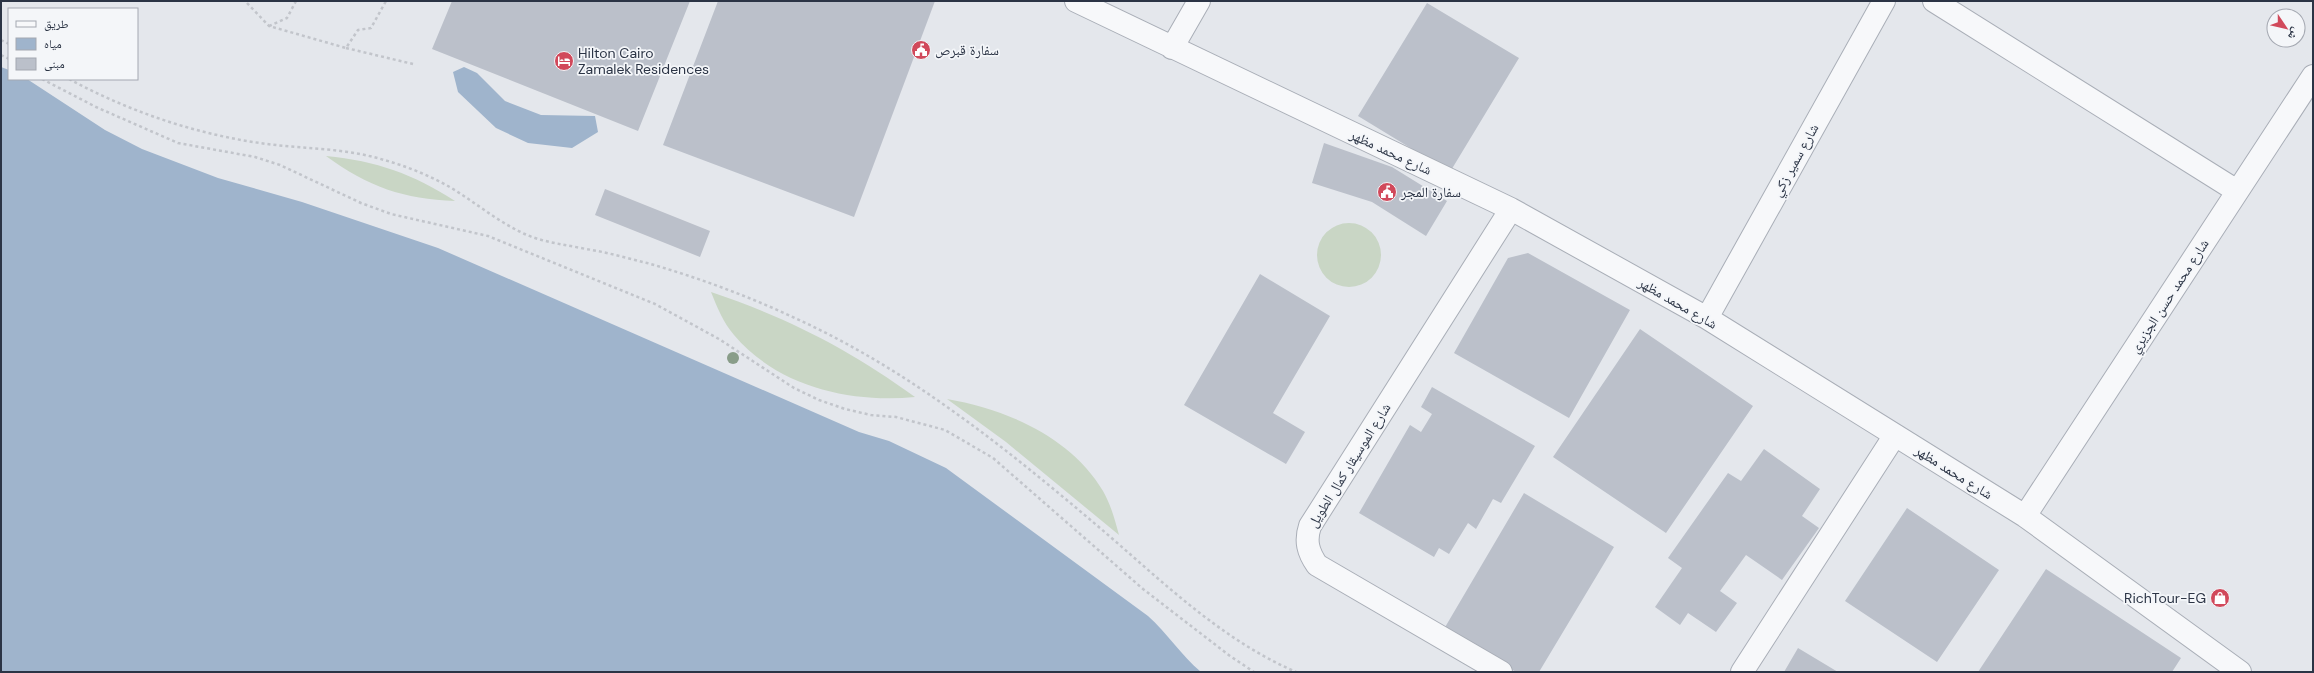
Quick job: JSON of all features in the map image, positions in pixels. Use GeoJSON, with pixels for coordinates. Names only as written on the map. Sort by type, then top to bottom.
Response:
{"type":"FeatureCollection","features":[{"type":"Feature","properties":{"kind":"street","name":"شارع محمد مظهر"},"geometry":{"type":"LineString","coordinates":[[1076,1],[1511,209],[1707,318],[2025,516],[2240,672]]}},
{"type":"Feature","properties":{"kind":"street"},"geometry":{"type":"LineString","coordinates":[[1172,48],[1200,1]]}},
{"type":"Feature","properties":{"kind":"street","name":"شارع سمير زكي"},"geometry":{"type":"LineString","coordinates":[[1707,318],[1884,1]]}},
{"type":"Feature","properties":{"kind":"street"},"geometry":{"type":"LineString","coordinates":[[1934,1],[2237,191]]}},
{"type":"Feature","properties":{"kind":"street","name":"شارع محمد حسن الجزيري"},"geometry":{"type":"LineString","coordinates":[[2025,516],[2313,76]]}},
{"type":"Feature","properties":{"kind":"street","name":"شارع الموسيقار كمال الطويل"},"geometry":{"type":"LineString","coordinates":[[1501,672],[1317,565],[1311,556],[1306,536],[1310,526],[1511,209]]}},
{"type":"Feature","properties":{"kind":"street"},"geometry":{"type":"LineString","coordinates":[[1742,672],[1895,436]]}},
{"type":"Feature","properties":{"kind":"path"},"geometry":{"type":"LineString","coordinates":[[269,26],[287,18],[296,1]]}},
{"type":"Feature","properties":{"kind":"path"},"geometry":{"type":"LineString","coordinates":[[346,48],[358,30],[371,28],[386,1]]}},
{"type":"Feature","properties":{"kind":"path"},"geometry":{"type":"LineString","coordinates":[[247,3],[269,26],[346,48],[413,64]]}},
{"type":"Feature","properties":{"kind":"path"},"geometry":{"type":"LineString","coordinates":[[44,80],[96,107],[178,143],[255,157],[280,165],[361,203],[391,214],[488,236],[655,304],[719,339],[794,388],[819,400],[845,409],[871,415],[896,417],[945,430],[967,441],[993,458],[1143,589],[1230,656],[1254,672]]}},
{"type":"Feature","properties":{"kind":"path"},"geometry":{"type":"LineString","coordinates":[[71,80],[120,104],[170,122],[217,135],[264,144],[347,152],[387,161],[413,169],[448,186],[497,220],[536,238],[647,263],[706,282],[763,304],[822,331],[880,362],[935,398],[1058,492],[1201,614],[1257,654],[1296,672]]}},
{"type":"Feature","properties":{"kind":"green space"},"geometry":{"type":"Polygon","coordinates":[[[326,156],[362,161],[394,170],[424,183],[455,201],[419,197],[387,189],[357,176],[326,156]]]}},
{"type":"Feature","properties":{"kind":"green space"},"geometry":{"type":"Polygon","coordinates":[[[1349,223],[1367,229],[1375,237],[1381,255],[1375,273],[1367,281],[1349,287],[1331,281],[1323,273],[1317,255],[1323,237],[1331,229],[1349,223]]]}},
{"type":"Feature","properties":{"kind":"green space"},"geometry":{"type":"Polygon","coordinates":[[[711,292],[766,313],[817,336],[866,364],[915,397],[865,397],[841,394],[817,388],[793,379],[752,353],[734,335],[723,320],[711,292]]]}},
{"type":"Feature","properties":{"kind":"green space"},"geometry":{"type":"Polygon","coordinates":[[[947,399],[992,410],[1014,418],[1035,428],[1073,455],[1090,472],[1106,496],[1111,507],[1119,535],[1006,442],[947,399]]]}},
{"type":"Feature","properties":{"kind":"water"},"geometry":{"type":"Polygon","coordinates":[[[1,67],[8,70],[8,80],[29,80],[105,130],[142,149],[218,178],[302,202],[438,248],[859,432],[889,441],[946,468],[1148,616],[1201,672],[1,672],[1,67]]]}},
{"type":"Feature","properties":{"kind":"water"},"geometry":{"type":"Polygon","coordinates":[[[464,67],[477,73],[505,101],[541,115],[595,116],[598,132],[572,148],[528,143],[496,128],[458,92],[453,72],[464,67]]]}},
{"type":"Feature","properties":{"kind":"building","name":"Hilton Cairo Zamalek Residences"},"geometry":{"type":"Polygon","coordinates":[[[452,1],[690,1],[638,131],[432,49],[452,1]]]}},
{"type":"Feature","properties":{"kind":"building"},"geometry":{"type":"Polygon","coordinates":[[[718,1],[935,1],[854,217],[663,145],[718,1]]]}},
{"type":"Feature","properties":{"kind":"building"},"geometry":{"type":"Polygon","coordinates":[[[1427,3],[1519,58],[1450,172],[1358,116],[1427,3]]]}},
{"type":"Feature","properties":{"kind":"building","name":"سفارة المجر"},"geometry":{"type":"Polygon","coordinates":[[[1324,143],[1392,167],[1447,201],[1426,236],[1372,202],[1312,183],[1324,143]]]}},
{"type":"Feature","properties":{"kind":"building"},"geometry":{"type":"Polygon","coordinates":[[[605,189],[710,231],[700,257],[595,215],[605,189]]]}},
{"type":"Feature","properties":{"kind":"building"},"geometry":{"type":"Polygon","coordinates":[[[1528,253],[1630,310],[1569,418],[1454,353],[1508,258],[1528,253]]]}},
{"type":"Feature","properties":{"kind":"building"},"geometry":{"type":"Polygon","coordinates":[[[1260,274],[1330,316],[1273,413],[1305,432],[1286,464],[1184,405],[1260,274]]]}},
{"type":"Feature","properties":{"kind":"building"},"geometry":{"type":"Polygon","coordinates":[[[1640,329],[1753,406],[1666,533],[1553,457],[1640,329]]]}},
{"type":"Feature","properties":{"kind":"building"},"geometry":{"type":"Polygon","coordinates":[[[1432,387],[1535,446],[1501,503],[1493,499],[1476,529],[1468,523],[1449,554],[1439,548],[1434,557],[1359,513],[1410,425],[1421,432],[1432,414],[1421,407],[1432,387]]]}},
{"type":"Feature","properties":{"kind":"building"},"geometry":{"type":"Polygon","coordinates":[[[1764,449],[1820,489],[1802,516],[1819,528],[1782,580],[1746,555],[1720,591],[1737,603],[1716,632],[1688,613],[1680,625],[1655,607],[1682,568],[1668,558],[1728,473],[1741,481],[1764,449]]]}},
{"type":"Feature","properties":{"kind":"building"},"geometry":{"type":"Polygon","coordinates":[[[1524,493],[1614,547],[1539,672],[1516,672],[1444,629],[1524,493]]]}},
{"type":"Feature","properties":{"kind":"building"},"geometry":{"type":"Polygon","coordinates":[[[1907,508],[1999,570],[1937,662],[1845,601],[1907,508]]]}},
{"type":"Feature","properties":{"kind":"building"},"geometry":{"type":"Polygon","coordinates":[[[2046,569],[2181,658],[2172,672],[1978,672],[2046,569]]]}},
{"type":"Feature","properties":{"kind":"building"},"geometry":{"type":"Polygon","coordinates":[[[1798,648],[1838,672],[1784,672],[1798,648]]]}},
{"type":"Feature","properties":{"kind":"place","name":"سفارة قبرص"},"geometry":{"type":"Point","coordinates":[921,50]}},
{"type":"Feature","properties":{"kind":"place","name":"Hilton Cairo Zamalek Residences"},"geometry":{"type":"Point","coordinates":[564,61]}},
{"type":"Feature","properties":{"kind":"place","name":"سفارة المجر"},"geometry":{"type":"Point","coordinates":[1387,192]}},
{"type":"Feature","properties":{"kind":"place","name":"RichTour-EG"},"geometry":{"type":"Point","coordinates":[2220,598]}}]}
